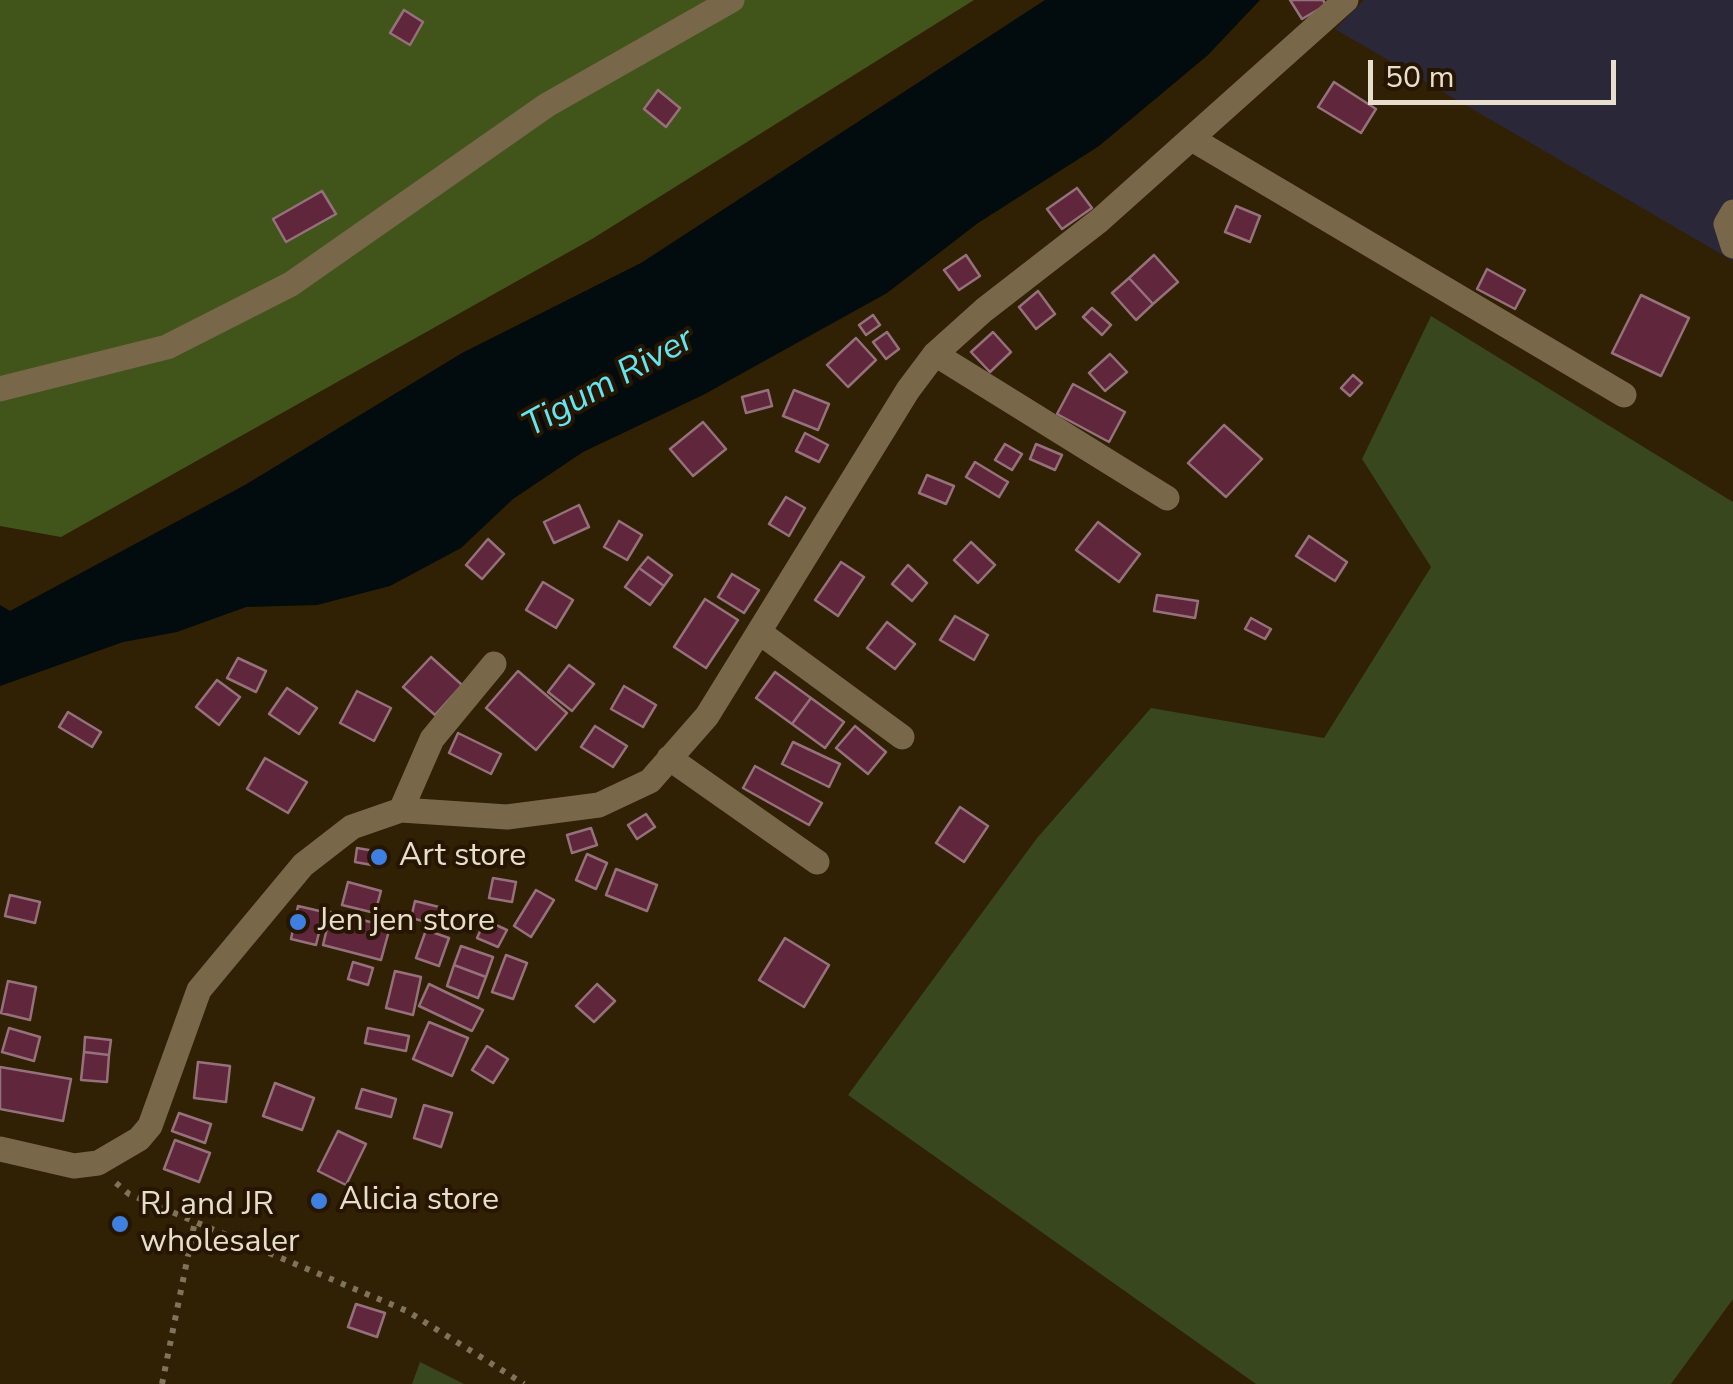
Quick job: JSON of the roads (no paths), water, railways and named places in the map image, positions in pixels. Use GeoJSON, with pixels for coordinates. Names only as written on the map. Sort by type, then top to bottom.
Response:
{"type":"FeatureCollection","features":[{"type":"Feature","properties":{"kind":"street"},"geometry":{"type":"LineString","coordinates":[[0,390],[167,347],[291,284],[548,105],[732,0]]}},
{"type":"Feature","properties":{"kind":"street"},"geometry":{"type":"LineString","coordinates":[[0,1149],[74,1166],[98,1164],[124,1152],[150,1126],[199,990],[303,864],[352,828],[401,810],[507,816],[599,805],[650,781],[707,716],[908,390],[936,354],[1192,139],[1346,0]]}},
{"type":"Feature","properties":{"kind":"street"},"geometry":{"type":"LineString","coordinates":[[1192,139],[1624,395]]}},
{"type":"Feature","properties":{"kind":"street"},"geometry":{"type":"LineString","coordinates":[[1733,212],[1726,224],[1733,246]]}},
{"type":"Feature","properties":{"kind":"street"},"geometry":{"type":"LineString","coordinates":[[936,354],[1167,498]]}},
{"type":"Feature","properties":{"kind":"street"},"geometry":{"type":"LineString","coordinates":[[759,632],[902,737]]}},
{"type":"Feature","properties":{"kind":"street"},"geometry":{"type":"LineString","coordinates":[[401,810],[432,739],[494,664]]}},
{"type":"Feature","properties":{"kind":"street"},"geometry":{"type":"LineString","coordinates":[[670,758],[817,862]]}},
{"type":"Feature","properties":{"kind":"water","name":"Tigum River"},"geometry":{"type":"Polygon","coordinates":[[[1045,0],[1260,0],[1208,55],[1099,146],[978,223],[887,293],[703,395],[583,452],[513,499],[461,548],[390,586],[317,605],[246,607],[177,632],[123,642],[0,686],[0,605],[10,611],[245,485],[462,353],[641,263],[1045,0]]]}},
{"type":"Feature","properties":{"kind":"place","name":"Art store"},"geometry":{"type":"Point","coordinates":[379,857]}},
{"type":"Feature","properties":{"kind":"place","name":"Jen jen store"},"geometry":{"type":"Point","coordinates":[298,922]}},
{"type":"Feature","properties":{"kind":"place","name":"Alicia store"},"geometry":{"type":"Point","coordinates":[319,1201]}},
{"type":"Feature","properties":{"kind":"place","name":"RJ and JR wholesaler"},"geometry":{"type":"Point","coordinates":[120,1224]}}]}
